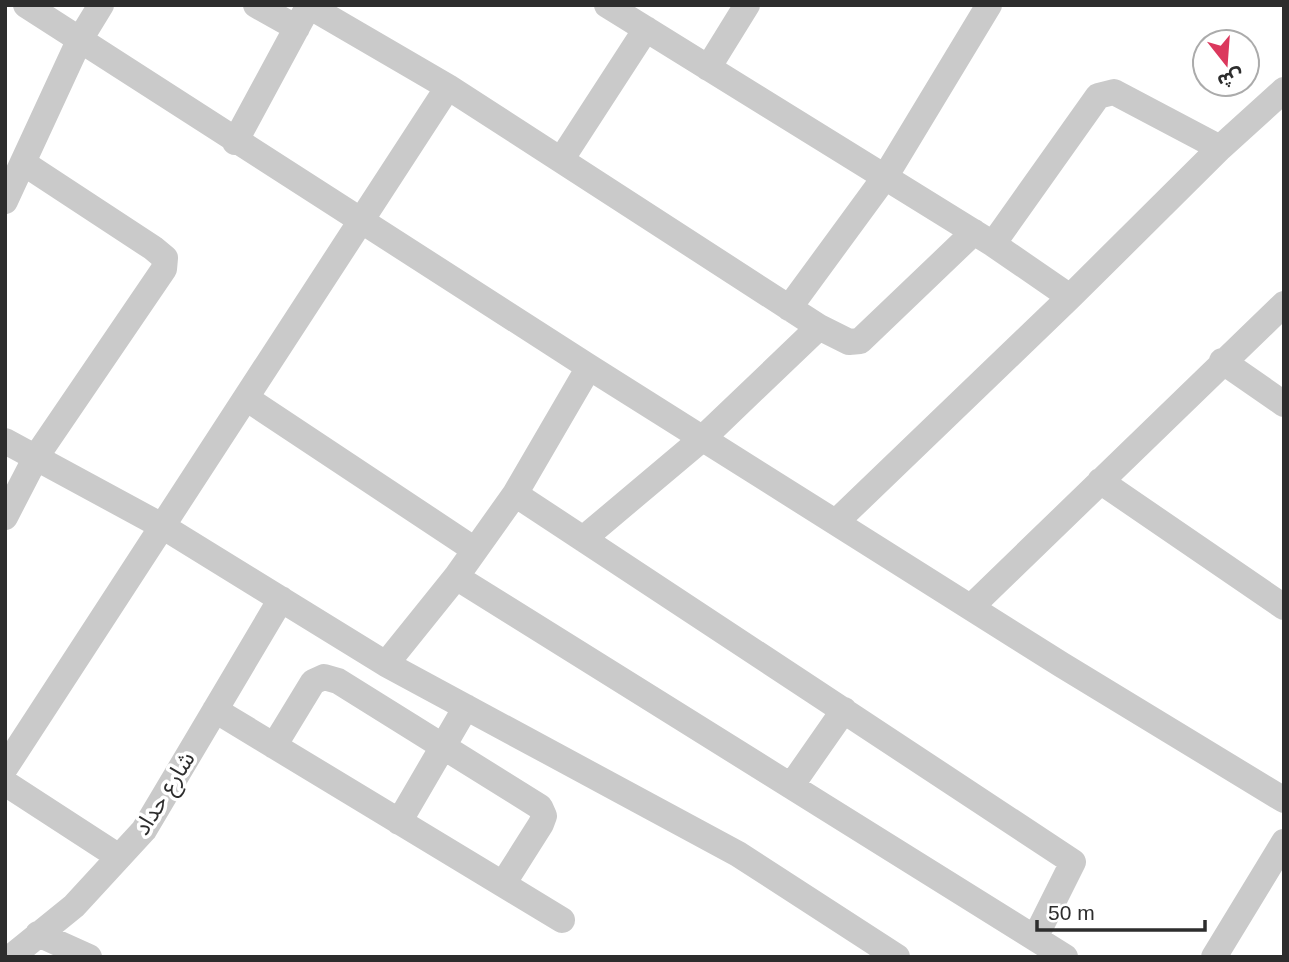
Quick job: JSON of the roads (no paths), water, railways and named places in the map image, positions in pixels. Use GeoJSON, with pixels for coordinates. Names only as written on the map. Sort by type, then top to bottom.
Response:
{"type":"FeatureCollection","features":[{"type":"Feature","properties":{"kind":"street"},"geometry":{"type":"LineString","coordinates":[[26,5],[361,222],[971,607],[1284,800]]}},
{"type":"Feature","properties":{"kind":"street"},"geometry":{"type":"LineString","coordinates":[[5,201],[79,41],[101,5]]}},
{"type":"Feature","properties":{"kind":"street"},"geometry":{"type":"LineString","coordinates":[[256,5],[305,13],[448,87],[789,308],[849,342],[860,341],[984,238],[1098,96],[1114,92],[1220,148]]}},
{"type":"Feature","properties":{"kind":"street"},"geometry":{"type":"LineString","coordinates":[[607,5],[984,238],[1070,297]]}},
{"type":"Feature","properties":{"kind":"street"},"geometry":{"type":"LineString","coordinates":[[708,68],[747,5]]}},
{"type":"Feature","properties":{"kind":"street"},"geometry":{"type":"LineString","coordinates":[[789,308],[885,177],[989,5]]}},
{"type":"Feature","properties":{"kind":"street"},"geometry":{"type":"LineString","coordinates":[[235,142],[305,13]]}},
{"type":"Feature","properties":{"kind":"street"},"geometry":{"type":"LineString","coordinates":[[561,160],[646,29]]}},
{"type":"Feature","properties":{"kind":"street"},"geometry":{"type":"LineString","coordinates":[[5,768],[448,87]]}},
{"type":"Feature","properties":{"kind":"street"},"geometry":{"type":"LineString","coordinates":[[836,522],[1220,148],[1284,90]]}},
{"type":"Feature","properties":{"kind":"street"},"geometry":{"type":"LineString","coordinates":[[5,517],[36,457],[164,269],[164,258],[24,164]]}},
{"type":"Feature","properties":{"kind":"street"},"geometry":{"type":"LineString","coordinates":[[971,607],[1222,361],[1284,304]]}},
{"type":"Feature","properties":{"kind":"street"},"geometry":{"type":"LineString","coordinates":[[583,539],[703,438],[819,327]]}},
{"type":"Feature","properties":{"kind":"street"},"geometry":{"type":"LineString","coordinates":[[1222,361],[1284,404]]}},
{"type":"Feature","properties":{"kind":"street"},"geometry":{"type":"LineString","coordinates":[[386,664],[456,577],[515,494],[589,366]]}},
{"type":"Feature","properties":{"kind":"street"},"geometry":{"type":"LineString","coordinates":[[246,398],[475,550]]}},
{"type":"Feature","properties":{"kind":"street"},"geometry":{"type":"LineString","coordinates":[[5,442],[162,527],[386,664],[738,854],[897,957]]}},
{"type":"Feature","properties":{"kind":"street"},"geometry":{"type":"LineString","coordinates":[[1100,481],[1284,607]]}},
{"type":"Feature","properties":{"kind":"street"},"geometry":{"type":"LineString","coordinates":[[515,494],[1073,862],[1035,938]]}},
{"type":"Feature","properties":{"kind":"street"},"geometry":{"type":"LineString","coordinates":[[456,577],[1065,957]]}},
{"type":"Feature","properties":{"kind":"street","name":"شارع حداد"},"geometry":{"type":"LineString","coordinates":[[11,957],[74,906],[144,830],[281,599]]}},
{"type":"Feature","properties":{"kind":"street"},"geometry":{"type":"LineString","coordinates":[[274,746],[313,682],[324,677],[338,681],[540,807],[544,816],[541,824],[503,884]]}},
{"type":"Feature","properties":{"kind":"street"},"geometry":{"type":"LineString","coordinates":[[399,822],[445,748],[466,707]]}},
{"type":"Feature","properties":{"kind":"street"},"geometry":{"type":"LineString","coordinates":[[215,710],[562,920]]}},
{"type":"Feature","properties":{"kind":"street"},"geometry":{"type":"LineString","coordinates":[[791,786],[844,710]]}},
{"type":"Feature","properties":{"kind":"street"},"geometry":{"type":"LineString","coordinates":[[5,783],[119,857]]}},
{"type":"Feature","properties":{"kind":"street"},"geometry":{"type":"LineString","coordinates":[[1214,957],[1284,842]]}},
{"type":"Feature","properties":{"kind":"street"},"geometry":{"type":"LineString","coordinates":[[38,934],[57,957]]}},
{"type":"Feature","properties":{"kind":"street"},"geometry":{"type":"LineString","coordinates":[[38,934],[89,957]]}}]}
